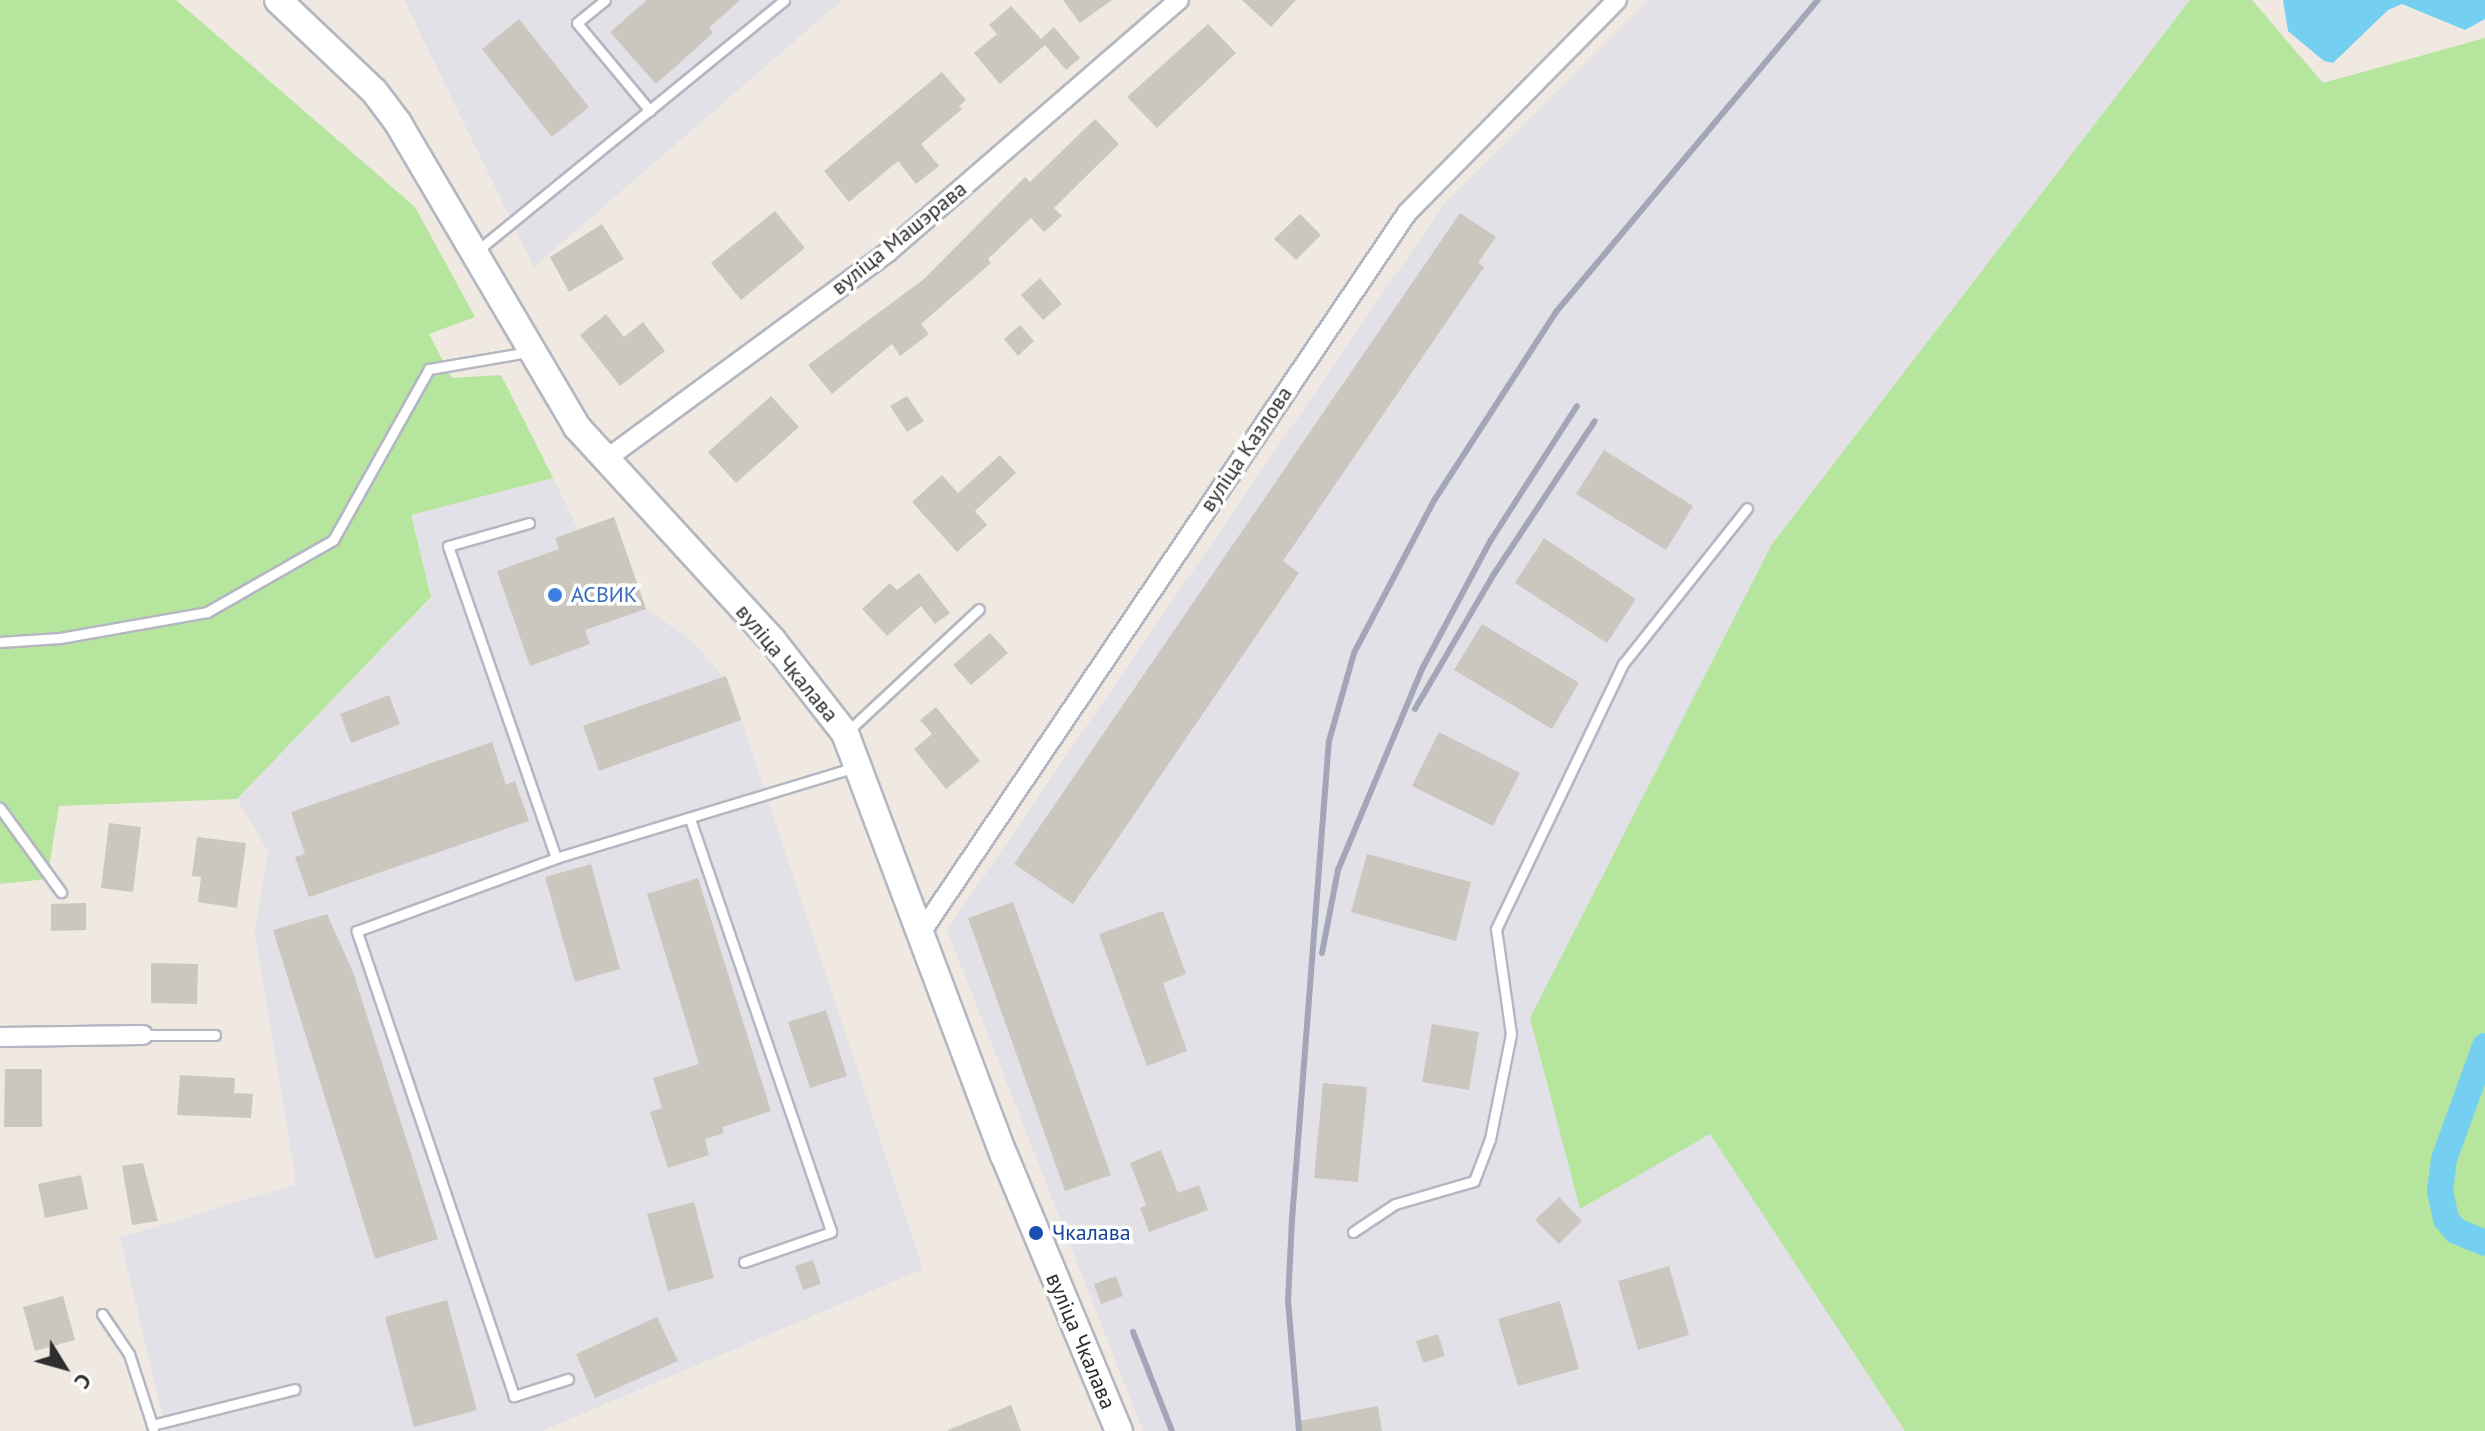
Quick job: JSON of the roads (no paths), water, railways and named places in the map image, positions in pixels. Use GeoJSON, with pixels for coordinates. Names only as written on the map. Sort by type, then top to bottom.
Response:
{"type":"FeatureCollection","features":[{"type":"Feature","properties":{"kind":"street","name":"вуліца Чкалава"},"geometry":{"type":"LineString","coordinates":[[278,0],[374,91],[478,250],[552,391],[605,460],[773,641],[845,733],[1004,1155],[1119,1431]]}},
{"type":"Feature","properties":{"kind":"street","name":"вуліца Машэрава"},"geometry":{"type":"LineString","coordinates":[[605,460],[888,252],[1179,0]]}},
{"type":"Feature","properties":{"kind":"street","name":"вуліца Казлова"},"geometry":{"type":"LineString","coordinates":[[920,934],[1407,213],[1617,0]]}},
{"type":"Feature","properties":{"kind":"street"},"geometry":{"type":"LineString","coordinates":[[0,1037],[143,1035]]}},
{"type":"Feature","properties":{"kind":"lane"},"geometry":{"type":"LineString","coordinates":[[605,0],[577,23],[650,111]]}},
{"type":"Feature","properties":{"kind":"lane"},"geometry":{"type":"LineString","coordinates":[[478,250],[784,0]]}},
{"type":"Feature","properties":{"kind":"lane"},"geometry":{"type":"LineString","coordinates":[[0,642],[60,638],[207,612],[333,540],[429,369],[531,351]]}},
{"type":"Feature","properties":{"kind":"lane"},"geometry":{"type":"LineString","coordinates":[[1353,1232],[1395,1204],[1474,1181],[1490,1139],[1511,1034],[1496,929],[1623,664],[1747,508]]}},
{"type":"Feature","properties":{"kind":"lane"},"geometry":{"type":"LineString","coordinates":[[529,523],[448,546],[556,858]]}},
{"type":"Feature","properties":{"kind":"lane"},"geometry":{"type":"LineString","coordinates":[[845,733],[979,609]]}},
{"type":"Feature","properties":{"kind":"lane"},"geometry":{"type":"LineString","coordinates":[[568,1379],[514,1396],[357,931],[556,858],[859,766]]}},
{"type":"Feature","properties":{"kind":"lane"},"geometry":{"type":"LineString","coordinates":[[0,808],[61,892]]}},
{"type":"Feature","properties":{"kind":"lane"},"geometry":{"type":"LineString","coordinates":[[690,819],[831,1232],[744,1262]]}},
{"type":"Feature","properties":{"kind":"lane"},"geometry":{"type":"LineString","coordinates":[[143,1035],[215,1035]]}},
{"type":"Feature","properties":{"kind":"lane"},"geometry":{"type":"LineString","coordinates":[[102,1314],[129,1354],[153,1428],[295,1389]]}},
{"type":"Feature","properties":{"kind":"water"},"geometry":{"type":"Polygon","coordinates":[[[2283,0],[2485,0],[2485,19],[2465,30],[2402,4],[2388,10],[2333,63],[2324,61],[2288,31],[2283,0]]]}},
{"type":"Feature","properties":{"kind":"waterway"},"geometry":{"type":"LineString","coordinates":[[2485,1046],[2444,1159],[2440,1191],[2446,1219],[2456,1231],[2485,1243]]}},
{"type":"Feature","properties":{"kind":"railway"},"geometry":{"type":"LineString","coordinates":[[1299,1431],[1288,1301],[1292,1220],[1329,741],[1354,653],[1435,499],[1556,312],[1818,0]]}},
{"type":"Feature","properties":{"kind":"railway"},"geometry":{"type":"LineString","coordinates":[[1322,953],[1338,870],[1422,669],[1491,540],[1577,406]]}},
{"type":"Feature","properties":{"kind":"railway"},"geometry":{"type":"LineString","coordinates":[[1415,709],[1494,574],[1595,421]]}},
{"type":"Feature","properties":{"kind":"railway"},"geometry":{"type":"LineString","coordinates":[[1133,1332],[1172,1431]]}},
{"type":"Feature","properties":{"kind":"place","name":"АСВИК"},"geometry":{"type":"Point","coordinates":[555,595]}},
{"type":"Feature","properties":{"kind":"place","name":"Чкалава"},"geometry":{"type":"Point","coordinates":[1036,1233]}}]}
